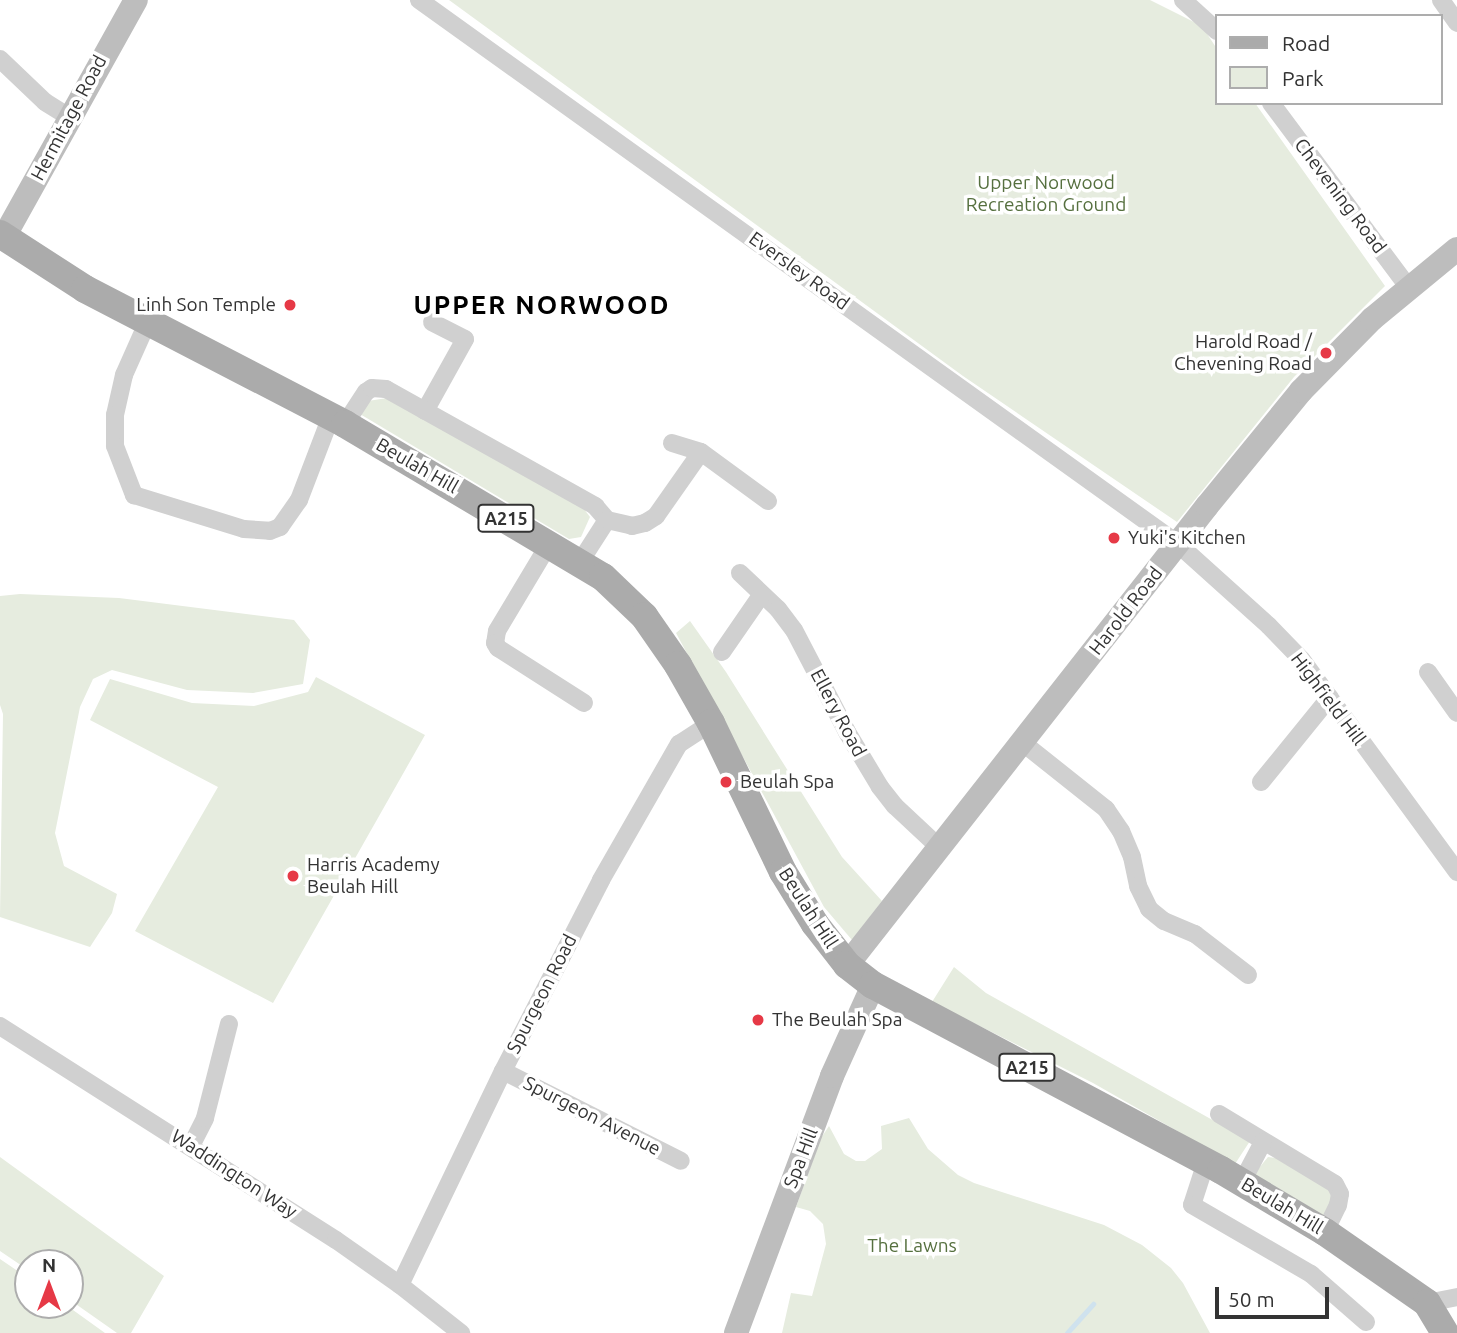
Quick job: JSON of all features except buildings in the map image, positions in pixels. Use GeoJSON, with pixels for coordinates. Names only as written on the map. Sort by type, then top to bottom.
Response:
{"type":"FeatureCollection","features":[{"type":"Feature","properties":{"kind":"main road","name":"Beulah Hill"},"geometry":{"type":"LineString","coordinates":[[3,241],[85,289],[338,420],[580,562],[618,590],[644,616],[678,665],[711,723],[783,872],[815,924],[847,965],[873,985],[1206,1162],[1325,1232],[1427,1303],[1445,1333]]}},
{"type":"Feature","properties":{"kind":"street","name":"Hermitage Road"},"geometry":{"type":"LineString","coordinates":[[3,241],[136,0]]}},
{"type":"Feature","properties":{"kind":"street","name":"Eversley Road"},"geometry":{"type":"LineString","coordinates":[[419,0],[1178,544]]}},
{"type":"Feature","properties":{"kind":"street"},"geometry":{"type":"LineString","coordinates":[[1183,0],[1216,30]]}},
{"type":"Feature","properties":{"kind":"street"},"geometry":{"type":"LineString","coordinates":[[1441,0],[1457,23]]}},
{"type":"Feature","properties":{"kind":"street"},"geometry":{"type":"LineString","coordinates":[[0,59],[45,102],[71,118]]}},
{"type":"Feature","properties":{"kind":"street","name":"Chevening Road"},"geometry":{"type":"LineString","coordinates":[[1272,105],[1409,288]]}},
{"type":"Feature","properties":{"kind":"street","name":"Harold Road"},"geometry":{"type":"LineString","coordinates":[[847,965],[941,849],[1178,544],[1329,360],[1457,249]]}},
{"type":"Feature","properties":{"kind":"street"},"geometry":{"type":"LineString","coordinates":[[148,321],[124,375],[114,423],[117,454],[134,495],[244,529],[270,531],[280,527],[299,500],[338,420],[372,388],[386,389],[594,506],[607,520],[632,526],[645,523],[656,516],[701,452]]}},
{"type":"Feature","properties":{"kind":"street"},"geometry":{"type":"LineString","coordinates":[[425,411],[465,340],[432,323]]}},
{"type":"Feature","properties":{"kind":"street"},"geometry":{"type":"LineString","coordinates":[[672,443],[701,452],[768,500]]}},
{"type":"Feature","properties":{"kind":"street"},"geometry":{"type":"LineString","coordinates":[[580,562],[607,520]]}},
{"type":"Feature","properties":{"kind":"street"},"geometry":{"type":"LineString","coordinates":[[549,544],[497,631],[495,643],[498,648],[584,703]]}},
{"type":"Feature","properties":{"kind":"street","name":"Highfield Hill"},"geometry":{"type":"LineString","coordinates":[[1178,544],[1269,626],[1302,660],[1398,795],[1457,872]]}},
{"type":"Feature","properties":{"kind":"street","name":"Ellery Road"},"geometry":{"type":"LineString","coordinates":[[740,573],[794,630],[847,732],[880,787],[895,806],[941,849]]}},
{"type":"Feature","properties":{"kind":"street"},"geometry":{"type":"LineString","coordinates":[[722,652],[762,594]]}},
{"type":"Feature","properties":{"kind":"street"},"geometry":{"type":"LineString","coordinates":[[1428,672],[1457,712]]}},
{"type":"Feature","properties":{"kind":"street"},"geometry":{"type":"LineString","coordinates":[[1261,782],[1330,697]]}},
{"type":"Feature","properties":{"kind":"street","name":"Spurgeon Road"},"geometry":{"type":"LineString","coordinates":[[400,1284],[503,1071],[601,880],[666,765],[684,739],[711,723]]}},
{"type":"Feature","properties":{"kind":"street"},"geometry":{"type":"LineString","coordinates":[[1023,743],[1106,810],[1121,831],[1132,857],[1138,886],[1149,909],[1164,921],[1195,934],[1248,975]]}},
{"type":"Feature","properties":{"kind":"street","name":"Spa Hill"},"geometry":{"type":"LineString","coordinates":[[736,1333],[832,1076],[873,985]]}},
{"type":"Feature","properties":{"kind":"street"},"geometry":{"type":"LineString","coordinates":[[191,1146],[205,1118],[229,1024]]}},
{"type":"Feature","properties":{"kind":"street","name":"Waddington Way"},"geometry":{"type":"LineString","coordinates":[[0,1026],[191,1146],[400,1284],[461,1333]]}},
{"type":"Feature","properties":{"kind":"street","name":"Spurgeon Avenue"},"geometry":{"type":"LineString","coordinates":[[503,1071],[681,1161]]}},
{"type":"Feature","properties":{"kind":"street"},"geometry":{"type":"LineString","coordinates":[[1219,1114],[1335,1184],[1340,1194],[1338,1205],[1325,1232]]}},
{"type":"Feature","properties":{"kind":"street"},"geometry":{"type":"LineString","coordinates":[[1242,1182],[1263,1142]]}},
{"type":"Feature","properties":{"kind":"street"},"geometry":{"type":"LineString","coordinates":[[1206,1162],[1192,1205],[1311,1274],[1366,1322]]}},
{"type":"Feature","properties":{"kind":"street"},"geometry":{"type":"LineString","coordinates":[[1427,1303],[1457,1297]]}},
{"type":"Feature","properties":{"kind":"green space","name":"Upper Norwood Recreation Ground"},"geometry":{"type":"Polygon","coordinates":[[[449,0],[1150,0],[1202,26],[1216,47],[1216,105],[1256,105],[1385,286],[1294,377],[1177,522],[963,376],[449,0]]]}},
{"type":"Feature","properties":{"kind":"green space"},"geometry":{"type":"Polygon","coordinates":[[[387,398],[584,509],[590,517],[581,537],[569,539],[360,414],[368,401],[387,398]]]}},
{"type":"Feature","properties":{"kind":"green space"},"geometry":{"type":"Polygon","coordinates":[[[20,594],[119,598],[294,620],[310,640],[303,684],[253,693],[187,690],[112,670],[93,679],[80,707],[55,833],[64,866],[117,894],[112,913],[90,947],[0,917],[3,714],[0,705],[0,596],[20,594]]]}},
{"type":"Feature","properties":{"kind":"green space"},"geometry":{"type":"Polygon","coordinates":[[[690,621],[726,672],[842,857],[882,901],[852,940],[824,907],[676,633],[690,621]]]}},
{"type":"Feature","properties":{"kind":"green space"},"geometry":{"type":"Polygon","coordinates":[[[316,677],[425,735],[273,1003],[135,931],[218,787],[90,720],[110,679],[192,703],[254,706],[308,692],[316,677]]]}},
{"type":"Feature","properties":{"kind":"green space"},"geometry":{"type":"Polygon","coordinates":[[[954,967],[986,993],[1250,1141],[1235,1164],[1093,1083],[932,1002],[954,967]]]}},
{"type":"Feature","properties":{"kind":"green space","name":"The Lawns"},"geometry":{"type":"Polygon","coordinates":[[[909,1118],[928,1149],[958,1175],[974,1183],[1104,1225],[1142,1245],[1171,1268],[1183,1283],[1210,1333],[782,1333],[791,1293],[812,1296],[826,1244],[823,1224],[810,1211],[796,1207],[821,1138],[829,1126],[844,1154],[856,1161],[865,1161],[882,1149],[881,1126],[909,1118]]]}},
{"type":"Feature","properties":{"kind":"green space"},"geometry":{"type":"Polygon","coordinates":[[[0,1157],[164,1276],[131,1333],[117,1333],[84,1310],[84,1249],[14,1249],[14,1260],[0,1251],[0,1157]]]}},
{"type":"Feature","properties":{"kind":"green space"},"geometry":{"type":"Polygon","coordinates":[[[1268,1157],[1276,1158],[1329,1189],[1332,1200],[1324,1216],[1254,1174],[1268,1157]]]}},
{"type":"Feature","properties":{"kind":"green space"},"geometry":{"type":"Polygon","coordinates":[[[0,1259],[14,1268],[14,1319],[84,1318],[105,1333],[0,1333],[0,1259]]]}},
{"type":"Feature","properties":{"kind":"waterway"},"geometry":{"type":"LineString","coordinates":[[1067,1333],[1093,1304]]}},
{"type":"Feature","properties":{"kind":"place","name":"Linh Son Temple"},"geometry":{"type":"Point","coordinates":[290,305]}},
{"type":"Feature","properties":{"kind":"place","name":"Harold Road / Chevening Road"},"geometry":{"type":"Point","coordinates":[1326,353]}},
{"type":"Feature","properties":{"kind":"place","name":"Yuki's Kitchen"},"geometry":{"type":"Point","coordinates":[1114,538]}},
{"type":"Feature","properties":{"kind":"place","name":"Beulah Spa"},"geometry":{"type":"Point","coordinates":[726,782]}},
{"type":"Feature","properties":{"kind":"place","name":"Harris Academy Beulah Hill"},"geometry":{"type":"Point","coordinates":[293,876]}},
{"type":"Feature","properties":{"kind":"place","name":"The Beulah Spa"},"geometry":{"type":"Point","coordinates":[758,1020]}},
{"type":"Feature","properties":{"kind":"district","name":"UPPER NORWOOD"},"geometry":{"type":"Point","coordinates":[542,305]}}]}
